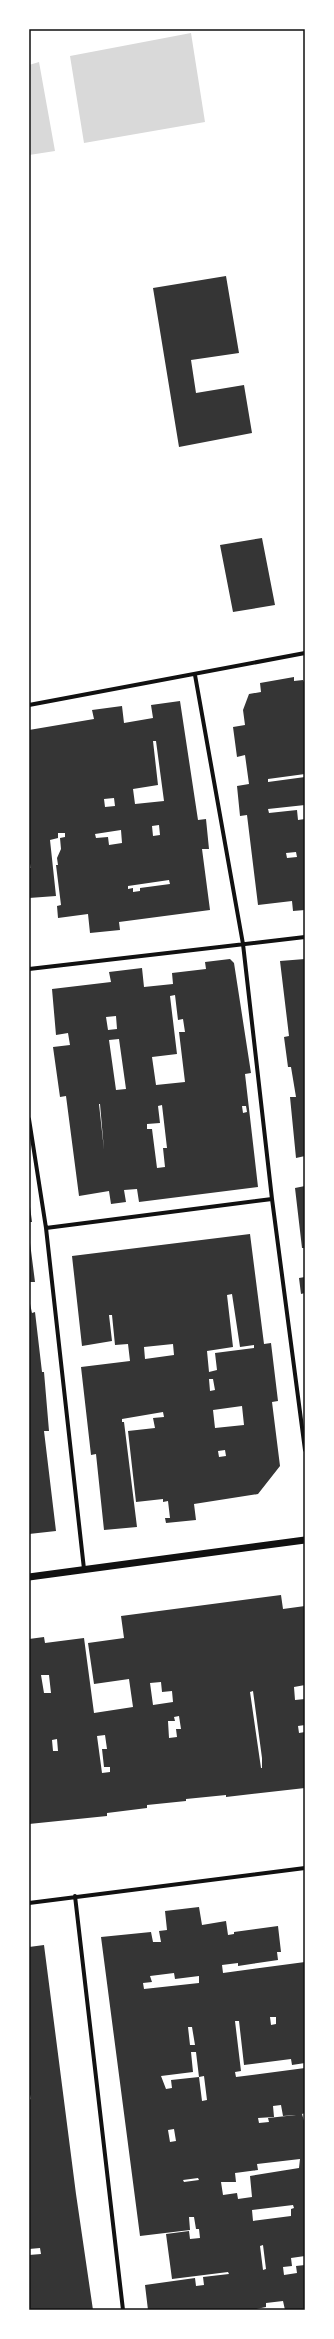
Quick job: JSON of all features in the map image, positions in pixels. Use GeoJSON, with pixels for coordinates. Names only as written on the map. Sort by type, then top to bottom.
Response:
{"type":"FeatureCollection","features":[{"type":"Feature","properties":{"kind":"street"},"geometry":{"type":"LineString","coordinates":[[29,705],[305,653]]}},
{"type":"Feature","properties":{"kind":"street"},"geometry":{"type":"LineString","coordinates":[[194,675],[243,944],[272,1199],[305,1450]]}},
{"type":"Feature","properties":{"kind":"street"},"geometry":{"type":"LineString","coordinates":[[29,968],[305,937]]}},
{"type":"Feature","properties":{"kind":"street"},"geometry":{"type":"LineString","coordinates":[[29,1119],[46,1228],[84,1569]]}},
{"type":"Feature","properties":{"kind":"street"},"geometry":{"type":"LineString","coordinates":[[46,1228],[272,1199]]}},
{"type":"Feature","properties":{"kind":"street"},"geometry":{"type":"LineString","coordinates":[[29,1577],[305,1540]]}},
{"type":"Feature","properties":{"kind":"street"},"geometry":{"type":"LineString","coordinates":[[29,1903],[305,1868]]}},
{"type":"Feature","properties":{"kind":"street"},"geometry":{"type":"LineString","coordinates":[[75,1896],[123,2310]]}},
{"type":"Feature","properties":{"kind":"shaded area"},"geometry":{"type":"Polygon","coordinates":[[[191,33],[205,122],[84,143],[70,56],[191,33]]]}},
{"type":"Feature","properties":{"kind":"shaded area"},"geometry":{"type":"Polygon","coordinates":[[[39,62],[55,151],[29,155],[29,65],[39,62]]]}},
{"type":"Feature","properties":{"kind":"building"},"geometry":{"type":"Polygon","coordinates":[[[226,276],[239,353],[191,360],[196,393],[244,385],[252,433],[179,447],[153,288],[226,276]]]}},
{"type":"Feature","properties":{"kind":"building"},"geometry":{"type":"Polygon","coordinates":[[[262,538],[275,605],[233,612],[220,545],[262,538]]]}},
{"type":"Feature","properties":{"kind":"building"},"geometry":{"type":"Polygon","coordinates":[[[294,677],[294,681],[303,680],[305,684],[305,774],[268,779],[268,782],[305,777],[305,805],[268,809],[269,813],[297,810],[298,820],[305,819],[305,910],[293,911],[292,901],[258,905],[247,815],[240,816],[237,786],[249,784],[245,755],[237,757],[233,727],[245,725],[243,710],[249,694],[261,692],[260,683],[294,677]],[[296,852],[286,853],[287,858],[297,857],[296,852]]]}},
{"type":"Feature","properties":{"kind":"building"},"geometry":{"type":"Polygon","coordinates":[[[180,701],[198,820],[206,819],[209,849],[202,849],[210,910],[119,922],[120,930],[90,933],[88,914],[58,918],[57,906],[61,905],[56,865],[58,865],[57,858],[61,849],[60,838],[65,837],[65,833],[58,833],[58,838],[50,840],[56,896],[29,898],[29,868],[31,868],[29,859],[29,730],[94,719],[92,710],[122,706],[124,723],[153,718],[151,705],[180,701]],[[153,741],[158,785],[133,789],[135,804],[164,801],[156,741],[153,741]],[[114,798],[104,799],[105,807],[115,806],[114,798]],[[159,825],[152,826],[153,836],[160,835],[159,825]],[[121,830],[95,834],[96,838],[108,837],[109,845],[122,843],[121,830]],[[169,880],[128,886],[128,889],[133,888],[133,892],[140,891],[140,888],[170,884],[169,880]]]}},
{"type":"Feature","properties":{"kind":"building"},"geometry":{"type":"Polygon","coordinates":[[[230,959],[234,963],[251,1073],[245,1074],[258,1187],[139,1202],[137,1189],[124,1190],[126,1202],[111,1204],[109,1191],[79,1196],[66,1096],[60,1097],[53,1047],[70,1045],[68,1033],[56,1035],[52,989],[111,982],[109,972],[142,968],[144,987],[173,984],[172,973],[206,969],[205,962],[230,959]],[[175,995],[170,996],[177,1054],[152,1057],[156,1085],[185,1082],[179,1032],[185,1032],[183,1019],[178,1020],[175,995]],[[116,1016],[106,1017],[108,1030],[117,1029],[116,1016]],[[119,1039],[109,1040],[116,1090],[126,1089],[119,1039]],[[99,1104],[104,1150],[100,1104],[99,1104]],[[162,1105],[158,1106],[160,1123],[147,1124],[147,1129],[152,1129],[157,1168],[165,1167],[163,1148],[167,1148],[162,1105]],[[242,1106],[243,1113],[247,1112],[246,1106],[242,1106]]]}},
{"type":"Feature","properties":{"kind":"building"},"geometry":{"type":"Polygon","coordinates":[[[305,959],[305,1156],[296,1158],[290,1097],[296,1097],[291,1067],[288,1067],[284,1037],[289,1036],[280,961],[305,959]]]}},
{"type":"Feature","properties":{"kind":"building"},"geometry":{"type":"Polygon","coordinates":[[[305,1186],[305,1248],[302,1248],[295,1188],[305,1186]]]}},
{"type":"Feature","properties":{"kind":"building"},"geometry":{"type":"Polygon","coordinates":[[[29,1199],[32,1222],[29,1222],[29,1199]]]}},
{"type":"Feature","properties":{"kind":"building"},"geometry":{"type":"Polygon","coordinates":[[[250,1234],[264,1344],[271,1343],[278,1401],[272,1402],[280,1466],[258,1494],[194,1504],[196,1520],[166,1523],[165,1518],[170,1518],[168,1501],[163,1502],[163,1499],[136,1502],[128,1431],[155,1428],[153,1418],[164,1417],[163,1412],[122,1419],[122,1422],[124,1422],[137,1527],[104,1530],[96,1454],[91,1455],[81,1367],[130,1361],[128,1344],[115,1345],[112,1315],[109,1315],[112,1341],[82,1346],[72,1256],[250,1234]],[[232,1294],[227,1295],[233,1347],[207,1351],[209,1372],[217,1370],[215,1353],[254,1348],[254,1345],[240,1347],[232,1294]],[[173,1344],[144,1347],[145,1359],[174,1355],[173,1344]],[[209,1379],[210,1391],[215,1390],[213,1379],[209,1379]],[[242,1406],[213,1410],[215,1428],[244,1425],[242,1406]],[[225,1450],[218,1451],[219,1457],[226,1456],[225,1450]]]}},
{"type":"Feature","properties":{"kind":"building"},"geometry":{"type":"Polygon","coordinates":[[[29,1235],[35,1282],[29,1282],[29,1235]]]}},
{"type":"Feature","properties":{"kind":"building"},"geometry":{"type":"Polygon","coordinates":[[[305,1277],[305,1293],[301,1294],[299,1278],[305,1277]]]}},
{"type":"Feature","properties":{"kind":"building"},"geometry":{"type":"Polygon","coordinates":[[[29,1299],[32,1313],[35,1312],[42,1372],[44,1372],[49,1431],[44,1431],[56,1531],[29,1534],[29,1299]]]}},
{"type":"Feature","properties":{"kind":"building"},"geometry":{"type":"Polygon","coordinates":[[[281,1595],[283,1609],[305,1606],[305,1685],[294,1687],[295,1700],[305,1699],[305,1725],[298,1726],[299,1733],[305,1732],[305,1788],[226,1797],[226,1795],[186,1799],[186,1801],[147,1805],[147,1808],[107,1813],[107,1816],[29,1824],[29,1639],[44,1637],[45,1643],[84,1638],[94,1713],[133,1707],[129,1679],[94,1684],[88,1643],[124,1638],[121,1616],[281,1595]],[[41,1675],[44,1693],[51,1693],[49,1675],[41,1675]],[[161,1682],[150,1683],[153,1705],[173,1702],[172,1691],[162,1692],[161,1682]],[[253,1691],[250,1692],[261,1768],[262,1768],[253,1691]],[[179,1716],[174,1717],[175,1721],[168,1721],[169,1738],[177,1737],[176,1729],[181,1729],[179,1716]],[[105,1735],[97,1736],[102,1773],[110,1772],[110,1767],[104,1767],[102,1749],[107,1749],[105,1735]],[[57,1739],[52,1740],[53,1751],[58,1751],[57,1739]]]}},
{"type":"Feature","properties":{"kind":"building"},"geometry":{"type":"Polygon","coordinates":[[[199,1907],[202,1925],[226,1921],[228,1935],[234,1934],[234,1932],[278,1926],[281,1952],[277,1952],[278,1960],[238,1966],[238,1963],[222,1965],[223,1973],[305,1962],[305,2063],[292,2065],[291,2059],[244,2065],[239,2021],[235,2021],[241,2071],[235,2072],[236,2077],[305,2068],[305,2113],[302,2114],[305,2124],[305,2256],[291,2258],[292,2266],[283,2267],[284,2275],[297,2273],[296,2266],[305,2265],[305,2310],[285,2310],[283,2301],[266,2303],[266,2307],[252,2310],[148,2310],[145,2285],[195,2278],[196,2286],[204,2285],[203,2277],[229,2274],[228,2272],[172,2279],[166,2234],[189,2231],[190,2239],[200,2238],[199,2229],[196,2229],[194,2217],[189,2217],[190,2230],[140,2236],[101,1937],[151,1932],[153,1942],[161,1942],[159,1931],[167,1930],[165,1911],[199,1907]],[[174,1973],[150,1976],[152,1982],[143,1983],[144,1989],[199,1983],[199,1976],[175,1979],[174,1973]],[[270,2017],[271,2025],[276,2024],[276,2017],[270,2017]],[[188,2027],[190,2045],[195,2045],[192,2027],[188,2027]],[[191,2052],[193,2072],[161,2076],[166,2089],[172,2088],[171,2080],[199,2077],[196,2052],[191,2052]],[[204,2076],[199,2077],[202,2101],[207,2100],[204,2076]],[[281,2105],[273,2106],[274,2117],[258,2118],[259,2123],[269,2122],[268,2118],[296,2115],[283,2116],[281,2105]],[[174,2129],[168,2130],[170,2142],[176,2141],[174,2129]],[[300,2159],[257,2164],[258,2170],[235,2173],[236,2182],[221,2182],[223,2195],[237,2193],[238,2199],[252,2197],[250,2176],[299,2168],[300,2159]],[[198,2178],[183,2180],[184,2182],[199,2180],[198,2178]],[[293,2205],[252,2210],[253,2221],[291,2216],[291,2209],[294,2208],[293,2205]],[[263,2245],[260,2246],[263,2270],[266,2269],[263,2245]]]}},
{"type":"Feature","properties":{"kind":"building"},"geometry":{"type":"Polygon","coordinates":[[[44,1945],[76,2194],[93,2310],[29,2310],[29,2255],[41,2254],[40,2248],[29,2249],[29,2100],[31,2099],[29,2090],[29,1947],[44,1945]]]}}]}
